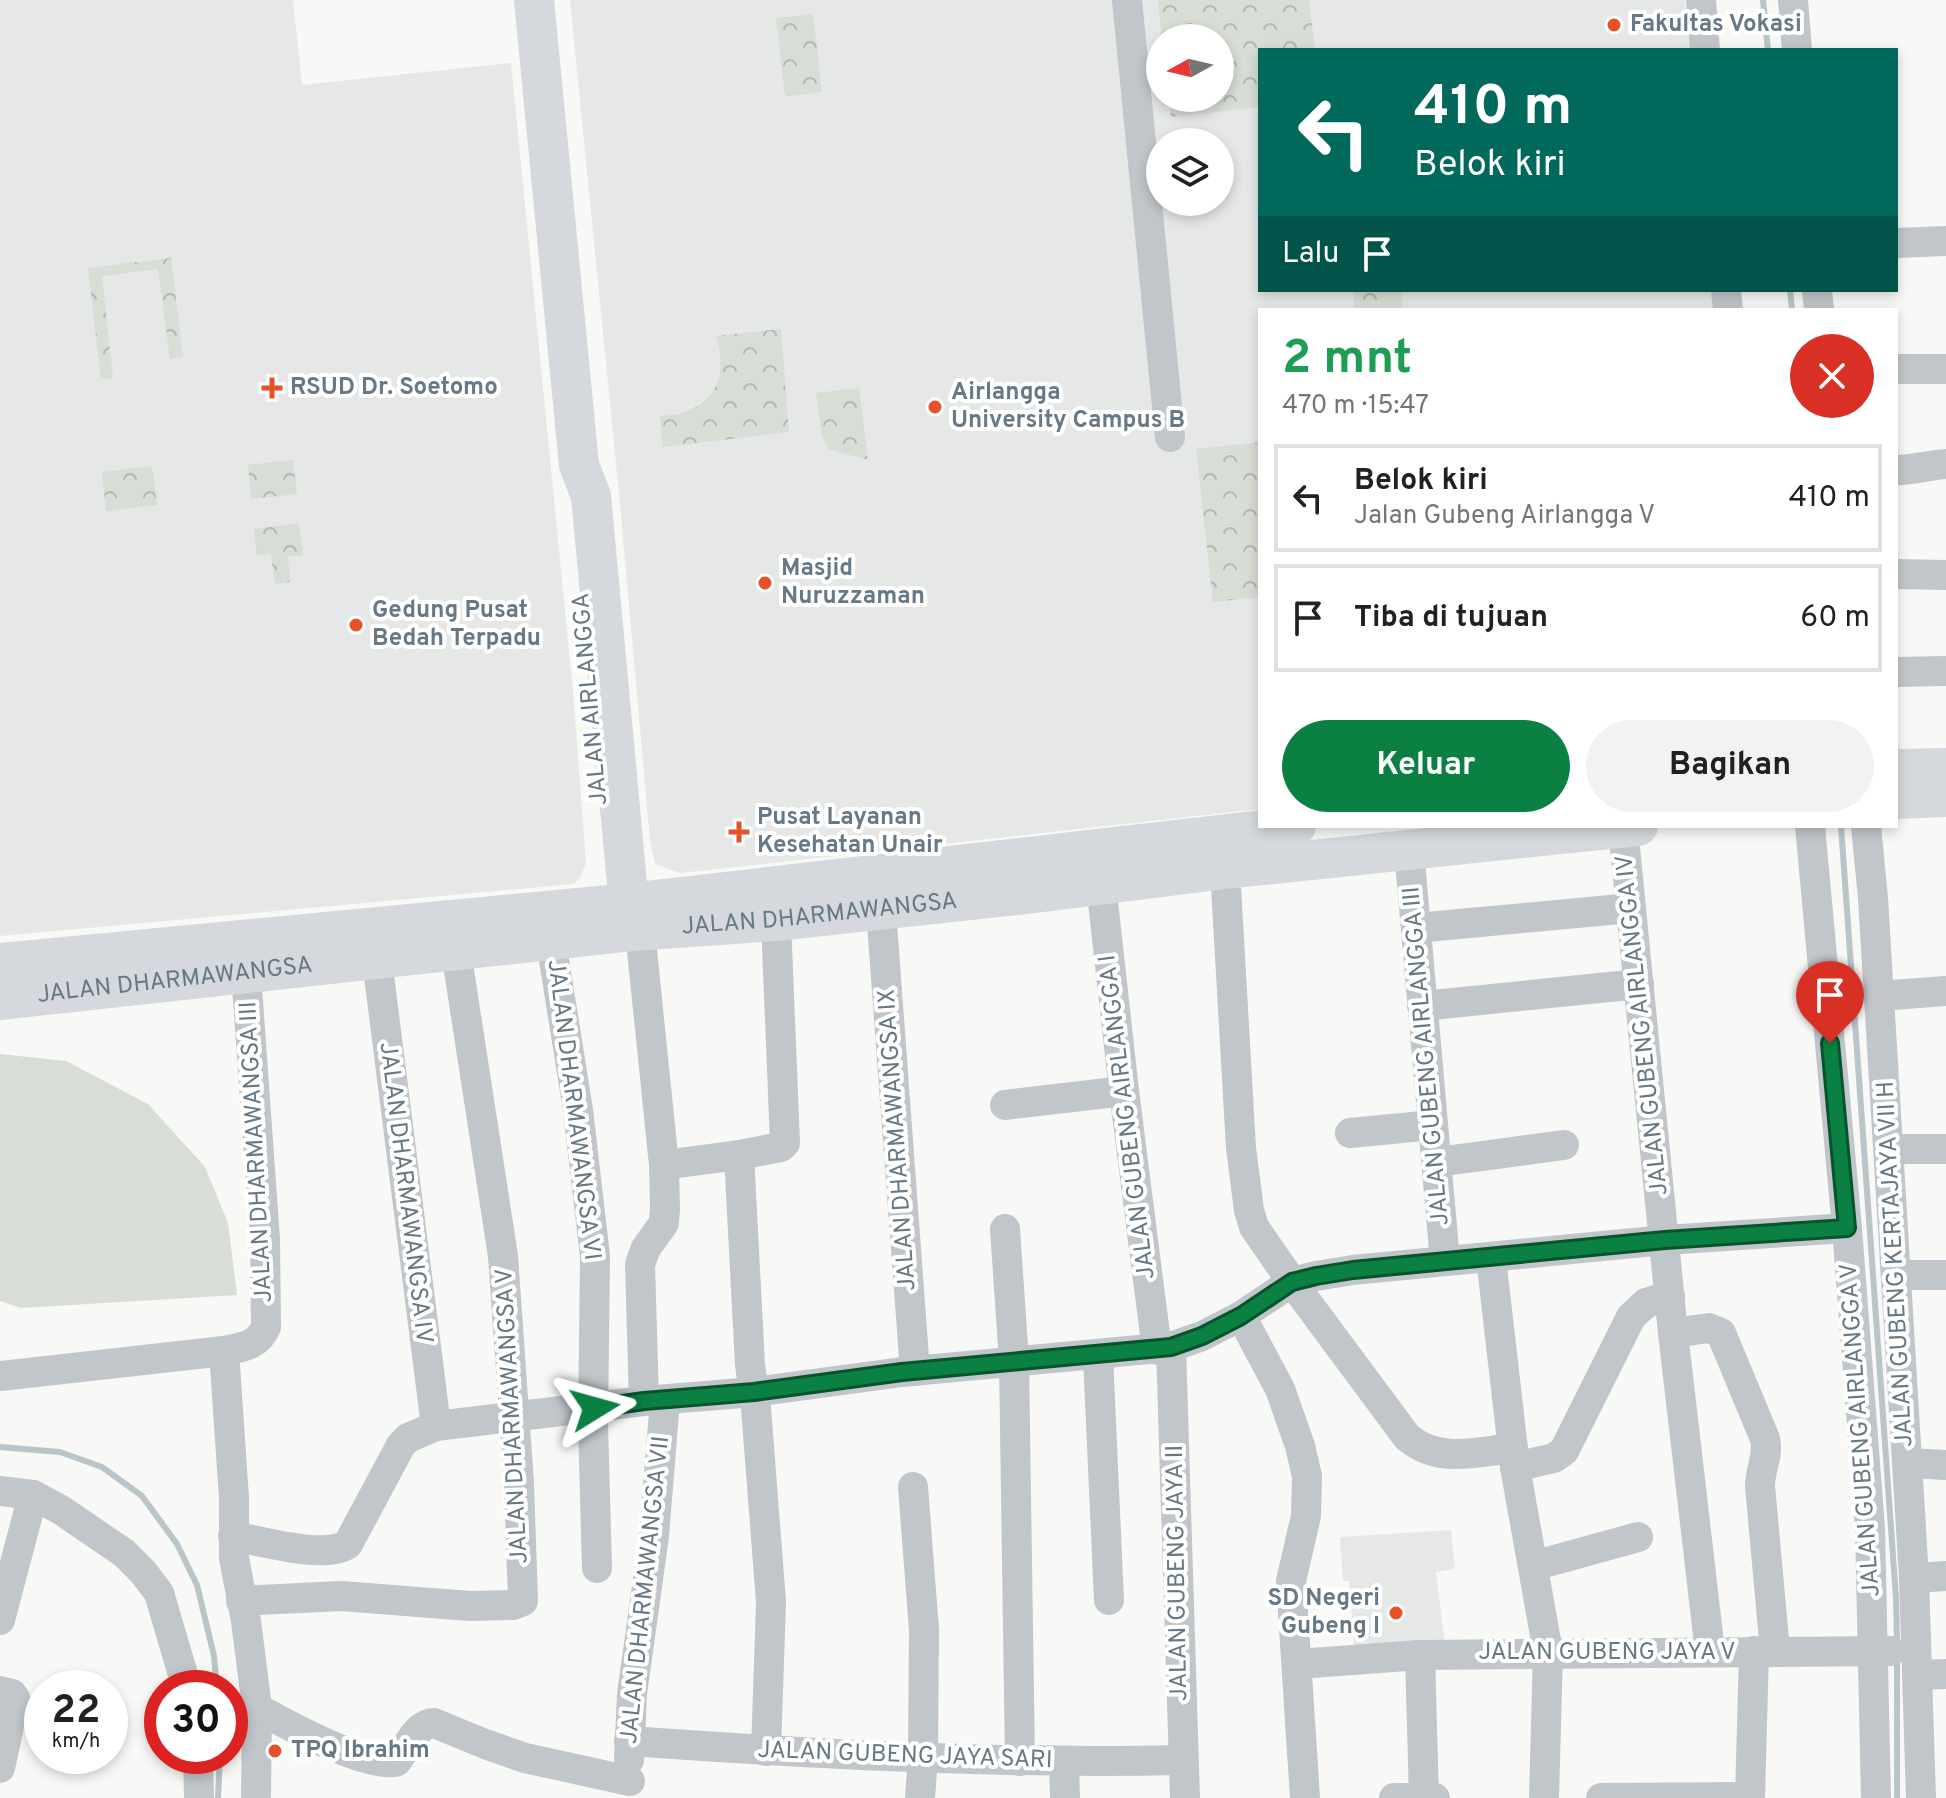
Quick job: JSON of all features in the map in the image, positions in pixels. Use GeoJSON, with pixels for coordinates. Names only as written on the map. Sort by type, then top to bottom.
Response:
{"type":"FeatureCollection","features":[{"type":"Feature","properties":{"kind":"main road","name":"JALAN AIRLANGGA"},"geometry":{"type":"LineString","coordinates":[[534,0],[579,465],[591,496],[625,921]]}},
{"type":"Feature","properties":{"kind":"main road"},"geometry":{"type":"LineString","coordinates":[[1898,769],[1946,768]]}},
{"type":"Feature","properties":{"kind":"main road"},"geometry":{"type":"LineString","coordinates":[[1898,799],[1946,797]]}},
{"type":"Feature","properties":{"kind":"main road","name":"JALAN DHARMAWANGSA"},"geometry":{"type":"LineString","coordinates":[[0,1000],[163,965],[625,921],[1016,876],[1285,828]]}},
{"type":"Feature","properties":{"kind":"main road","name":"JALAN DHARMAWANGSA"},"geometry":{"type":"LineString","coordinates":[[0,963],[163,965],[246,973],[551,941],[625,921],[776,921],[881,910],[1016,876],[1101,884],[1620,828]]}},
{"type":"Feature","properties":{"kind":"street"},"geometry":{"type":"LineString","coordinates":[[1127,0],[1170,437]]}},
{"type":"Feature","properties":{"kind":"street"},"geometry":{"type":"LineString","coordinates":[[1701,0],[1705,48]]}},
{"type":"Feature","properties":{"kind":"street"},"geometry":{"type":"LineString","coordinates":[[1793,0],[1797,48]]}},
{"type":"Feature","properties":{"kind":"street"},"geometry":{"type":"LineString","coordinates":[[1898,243],[1946,241]]}},
{"type":"Feature","properties":{"kind":"street"},"geometry":{"type":"LineString","coordinates":[[1898,369],[1946,369]]}},
{"type":"Feature","properties":{"kind":"street"},"geometry":{"type":"LineString","coordinates":[[1898,470],[1922,470],[1946,464]]}},
{"type":"Feature","properties":{"kind":"street"},"geometry":{"type":"LineString","coordinates":[[1898,574],[1946,575]]}},
{"type":"Feature","properties":{"kind":"street"},"geometry":{"type":"LineString","coordinates":[[1898,672],[1946,671]]}},
{"type":"Feature","properties":{"kind":"street","name":"JALAN GUBENG AIRLANGGA IV"},"geometry":{"type":"LineString","coordinates":[[1630,828],[1631,908],[1673,1333],[1710,1652]]}},
{"type":"Feature","properties":{"kind":"street","name":"JALAN GUBENG AIRLANGGA V"},"geometry":{"type":"LineString","coordinates":[[1810,828],[1847,1228],[1870,1529],[1908,1659]]}},
{"type":"Feature","properties":{"kind":"street","name":"JALAN GUBENG KERTAJAYA VII H"},"geometry":{"type":"LineString","coordinates":[[1866,828],[1914,1578],[1908,1659]]}},
{"type":"Feature","properties":{"kind":"street","name":"JALAN GUBENG AIRLANGGA III"},"geometry":{"type":"LineString","coordinates":[[1409,850],[1445,1261]]}},
{"type":"Feature","properties":{"kind":"street"},"geometry":{"type":"LineString","coordinates":[[1225,869],[1241,1148],[1254,1227],[1394,1422],[1417,1446],[1441,1454],[1554,1458],[1564,1451],[1631,1317],[1646,1303],[1670,1296]]}},
{"type":"Feature","properties":{"kind":"street","name":"JALAN GUBENG AIRLANGGA I"},"geometry":{"type":"LineString","coordinates":[[1101,884],[1124,1091],[1164,1349]]}},
{"type":"Feature","properties":{"kind":"street"},"geometry":{"type":"LineString","coordinates":[[1416,928],[1631,908]]}},
{"type":"Feature","properties":{"kind":"street","name":"JALAN DHARMAWANGSA IX"},"geometry":{"type":"LineString","coordinates":[[881,910],[915,1371]]}},
{"type":"Feature","properties":{"kind":"street","name":"JALAN DHARMAWANGSA VII"},"geometry":{"type":"LineString","coordinates":[[625,921],[664,1165],[664,1223],[642,1254],[639,1273],[654,1400],[655,1522],[632,1694],[630,1789]]}},
{"type":"Feature","properties":{"kind":"street"},"geometry":{"type":"LineString","coordinates":[[664,1165],[739,1155],[781,1147],[785,1143],[776,921]]}},
{"type":"Feature","properties":{"kind":"street","name":"JALAN DHARMAWANGSA VI"},"geometry":{"type":"LineString","coordinates":[[551,941],[578,1110],[595,1256],[597,1568]]}},
{"type":"Feature","properties":{"kind":"street","name":"JALAN DHARMAWANGSA V"},"geometry":{"type":"LineString","coordinates":[[241,1601],[341,1596],[470,1606],[521,1603],[522,1546],[503,1256],[456,951]]}},
{"type":"Feature","properties":{"kind":"street","name":"JALAN DHARMAWANGSA IV"},"geometry":{"type":"LineString","coordinates":[[377,960],[436,1426]]}},
{"type":"Feature","properties":{"kind":"street","name":"JALAN DHARMAWANGSA III"},"geometry":{"type":"LineString","coordinates":[[0,1376],[224,1351],[255,1343],[266,1327],[265,1239],[246,973]]}},
{"type":"Feature","properties":{"kind":"street"},"geometry":{"type":"LineString","coordinates":[[1422,1006],[1639,984]]}},
{"type":"Feature","properties":{"kind":"street"},"geometry":{"type":"LineString","coordinates":[[1879,996],[1946,991]]}},
{"type":"Feature","properties":{"kind":"street"},"geometry":{"type":"LineString","coordinates":[[1005,1105],[1124,1091]]}},
{"type":"Feature","properties":{"kind":"street"},"geometry":{"type":"LineString","coordinates":[[1350,1133],[1433,1125]]}},
{"type":"Feature","properties":{"kind":"street"},"geometry":{"type":"LineString","coordinates":[[1437,1162],[1564,1145]]}},
{"type":"Feature","properties":{"kind":"street"},"geometry":{"type":"LineString","coordinates":[[1889,1149],[1946,1149]]}},
{"type":"Feature","properties":{"kind":"street"},"geometry":{"type":"LineString","coordinates":[[739,1155],[748,1337],[771,1602],[766,1751]]}},
{"type":"Feature","properties":{"kind":"street"},"geometry":{"type":"LineString","coordinates":[[233,1536],[328,1551],[344,1548],[401,1445],[408,1438],[436,1426],[654,1400],[754,1392],[915,1371],[1164,1349],[1193,1340],[1241,1316],[1292,1282],[1353,1270],[1665,1240],[1847,1228]]}},
{"type":"Feature","properties":{"kind":"street"},"geometry":{"type":"LineString","coordinates":[[1005,1229],[1014,1361],[1020,1761]]}},
{"type":"Feature","properties":{"kind":"street"},"geometry":{"type":"LineString","coordinates":[[1491,1258],[1514,1458],[1548,1652],[1544,1798]]}},
{"type":"Feature","properties":{"kind":"street"},"geometry":{"type":"LineString","coordinates":[[1897,1275],[1946,1275]]}},
{"type":"Feature","properties":{"kind":"street"},"geometry":{"type":"LineString","coordinates":[[1241,1316],[1280,1389],[1307,1476],[1306,1516],[1291,1581],[1305,1798]]}},
{"type":"Feature","properties":{"kind":"street"},"geometry":{"type":"LineString","coordinates":[[1601,1798],[1750,1797],[1764,1651],[1760,1471],[1766,1457],[1765,1439],[1721,1333],[1709,1328],[1673,1333]]}},
{"type":"Feature","properties":{"kind":"street","name":"JALAN GUBENG JAYA II"},"geometry":{"type":"LineString","coordinates":[[1164,1349],[1185,1798]]}},
{"type":"Feature","properties":{"kind":"street"},"geometry":{"type":"LineString","coordinates":[[224,1351],[234,1498],[233,1536],[257,1708],[256,1798]]}},
{"type":"Feature","properties":{"kind":"street"},"geometry":{"type":"LineString","coordinates":[[1098,1356],[1109,1600]]}},
{"type":"Feature","properties":{"kind":"street"},"geometry":{"type":"LineString","coordinates":[[1908,1463],[1946,1465]]}},
{"type":"Feature","properties":{"kind":"street"},"geometry":{"type":"LineString","coordinates":[[913,1487],[924,1630],[920,1798]]}},
{"type":"Feature","properties":{"kind":"street"},"geometry":{"type":"LineString","coordinates":[[0,1491],[33,1495],[61,1510],[124,1553],[159,1593],[182,1670]]}},
{"type":"Feature","properties":{"kind":"street"},"geometry":{"type":"LineString","coordinates":[[0,1620],[33,1495]]}},
{"type":"Feature","properties":{"kind":"street"},"geometry":{"type":"LineString","coordinates":[[1533,1566],[1638,1537]]}},
{"type":"Feature","properties":{"kind":"street"},"geometry":{"type":"LineString","coordinates":[[1914,1578],[1946,1576]]}},
{"type":"Feature","properties":{"kind":"street","name":"JALAN GUBENG JAYA V"},"geometry":{"type":"LineString","coordinates":[[1298,1664],[1420,1655],[1548,1652],[1764,1651],[1908,1659]]}},
{"type":"Feature","properties":{"kind":"street"},"geometry":{"type":"LineString","coordinates":[[1420,1655],[1424,1798]]}},
{"type":"Feature","properties":{"kind":"street"},"geometry":{"type":"LineString","coordinates":[[1908,1659],[1929,1794]]}},
{"type":"Feature","properties":{"kind":"street"},"geometry":{"type":"LineString","coordinates":[[1876,1798],[1908,1659]]}},
{"type":"Feature","properties":{"kind":"street"},"geometry":{"type":"LineString","coordinates":[[0,1691],[15,1698],[0,1768]]}},
{"type":"Feature","properties":{"kind":"street"},"geometry":{"type":"LineString","coordinates":[[257,1708],[334,1747],[385,1764],[397,1761],[420,1728],[428,1722],[525,1758],[630,1789]]}},
{"type":"Feature","properties":{"kind":"street","name":"JALAN GUBENG JAYA SARI"},"geometry":{"type":"LineString","coordinates":[[629,1741],[766,1751],[1020,1761],[1182,1760]]}},
{"type":"Feature","properties":{"kind":"street"},"geometry":{"type":"LineString","coordinates":[[1064,1762],[1065,1798]]}},
{"type":"Feature","properties":{"kind":"street"},"geometry":{"type":"LineString","coordinates":[[198,1774],[199,1798]]}},
{"type":"Feature","properties":{"kind":"street"},"geometry":{"type":"LineString","coordinates":[[1394,1798],[1435,1798]]}},
{"type":"Feature","properties":{"kind":"shaded area","name":"RSUD Dr. Soetomo"},"geometry":{"type":"Polygon","coordinates":[[[0,0],[293,0],[302,85],[511,63],[573,692],[586,863],[574,884],[0,936],[0,0]]]}},
{"type":"Feature","properties":{"kind":"shaded area","name":"Airlangga University Campus B"},"geometry":{"type":"Polygon","coordinates":[[[570,0],[1685,0],[1690,48],[1258,48],[1258,292],[1716,292],[1718,308],[1258,308],[1258,809],[680,873],[655,864],[650,840],[570,0]]]}},
{"type":"Feature","properties":{"kind":"shaded area","name":"SD Negeri Gubeng I"},"geometry":{"type":"Polygon","coordinates":[[[1451,1530],[1455,1569],[1436,1572],[1445,1646],[1355,1654],[1349,1581],[1343,1581],[1340,1537],[1451,1530]]]}},
{"type":"Feature","properties":{"kind":"green space"},"geometry":{"type":"Polygon","coordinates":[[[1158,0],[1309,0],[1315,48],[1258,48],[1258,107],[1234,110],[1234,24],[1161,24],[1158,0]]]}},
{"type":"Feature","properties":{"kind":"green space"},"geometry":{"type":"Polygon","coordinates":[[[813,14],[822,92],[785,96],[776,18],[813,14]]]}},
{"type":"Feature","properties":{"kind":"green space"},"geometry":{"type":"Polygon","coordinates":[[[1170,112],[1216,112],[1171,117],[1170,112]]]}},
{"type":"Feature","properties":{"kind":"green space"},"geometry":{"type":"Polygon","coordinates":[[[171,258],[183,357],[170,359],[158,269],[102,276],[113,378],[101,379],[88,268],[171,258]]]}},
{"type":"Feature","properties":{"kind":"green space"},"geometry":{"type":"Polygon","coordinates":[[[1353,292],[1401,292],[1403,308],[1355,308],[1353,292]]]}},
{"type":"Feature","properties":{"kind":"green space"},"geometry":{"type":"Polygon","coordinates":[[[781,329],[789,432],[663,447],[660,416],[692,409],[712,393],[718,381],[720,353],[716,336],[781,329]]]}},
{"type":"Feature","properties":{"kind":"green space"},"geometry":{"type":"Polygon","coordinates":[[[859,388],[868,460],[828,449],[822,436],[816,393],[859,388]]]}},
{"type":"Feature","properties":{"kind":"green space"},"geometry":{"type":"Polygon","coordinates":[[[1258,442],[1258,597],[1213,602],[1196,449],[1258,442]]]}},
{"type":"Feature","properties":{"kind":"green space"},"geometry":{"type":"Polygon","coordinates":[[[293,460],[297,494],[251,499],[248,465],[293,460]]]}},
{"type":"Feature","properties":{"kind":"green space"},"geometry":{"type":"Polygon","coordinates":[[[152,466],[157,505],[106,511],[102,472],[152,466]]]}},
{"type":"Feature","properties":{"kind":"green space"},"geometry":{"type":"Polygon","coordinates":[[[299,523],[303,555],[288,557],[290,582],[275,584],[271,554],[257,555],[254,529],[299,523]]]}},
{"type":"Feature","properties":{"kind":"green space"},"geometry":{"type":"Polygon","coordinates":[[[0,1054],[66,1061],[148,1104],[205,1167],[228,1223],[237,1295],[21,1308],[0,1301],[0,1054]]]}},
{"type":"Feature","properties":{"kind":"waterway"},"geometry":{"type":"LineString","coordinates":[[1763,0],[1768,48]]}},
{"type":"Feature","properties":{"kind":"waterway"},"geometry":{"type":"LineString","coordinates":[[1790,292],[1792,308]]}},
{"type":"Feature","properties":{"kind":"waterway"},"geometry":{"type":"LineString","coordinates":[[1841,828],[1897,1642]]}},
{"type":"Feature","properties":{"kind":"waterway"},"geometry":{"type":"LineString","coordinates":[[0,1447],[60,1452],[102,1467],[142,1496],[177,1544],[197,1585],[215,1670]]}},
{"type":"Feature","properties":{"kind":"waterway"},"geometry":{"type":"LineString","coordinates":[[1897,1658],[1897,1798]]}},
{"type":"Feature","properties":{"kind":"waterway"},"geometry":{"type":"LineString","coordinates":[[218,1798],[219,1774]]}},
{"type":"Feature","properties":{"kind":"place","name":"Fakultas Vokasi"},"geometry":{"type":"Point","coordinates":[1614,25]}},
{"type":"Feature","properties":{"kind":"place","name":"RSUD Dr. Soetomo"},"geometry":{"type":"Point","coordinates":[272,388]}},
{"type":"Feature","properties":{"kind":"place","name":"Airlangga University Campus B"},"geometry":{"type":"Point","coordinates":[935,407]}},
{"type":"Feature","properties":{"kind":"place","name":"Masjid Nuruzzaman"},"geometry":{"type":"Point","coordinates":[765,583]}},
{"type":"Feature","properties":{"kind":"place","name":"Gedung Pusat Bedah Terpadu"},"geometry":{"type":"Point","coordinates":[356,625]}},
{"type":"Feature","properties":{"kind":"place","name":"Pusat Layanan Kesehatan Unair"},"geometry":{"type":"Point","coordinates":[739,832]}},
{"type":"Feature","properties":{"kind":"place","name":"SD Negeri Gubeng I"},"geometry":{"type":"Point","coordinates":[1396,1613]}},
{"type":"Feature","properties":{"kind":"place","name":"TPQ Ibrahim"},"geometry":{"type":"Point","coordinates":[275,1751]}},
{"type":"Feature","properties":{"kind":"route"},"geometry":{"type":"LineString","coordinates":[[595,1408],[754,1392],[902,1372],[1157,1350],[1185,1344],[1202,1336],[1241,1316],[1292,1282],[1353,1270],[1665,1240],[1847,1228],[1830,1043]]}}]}
